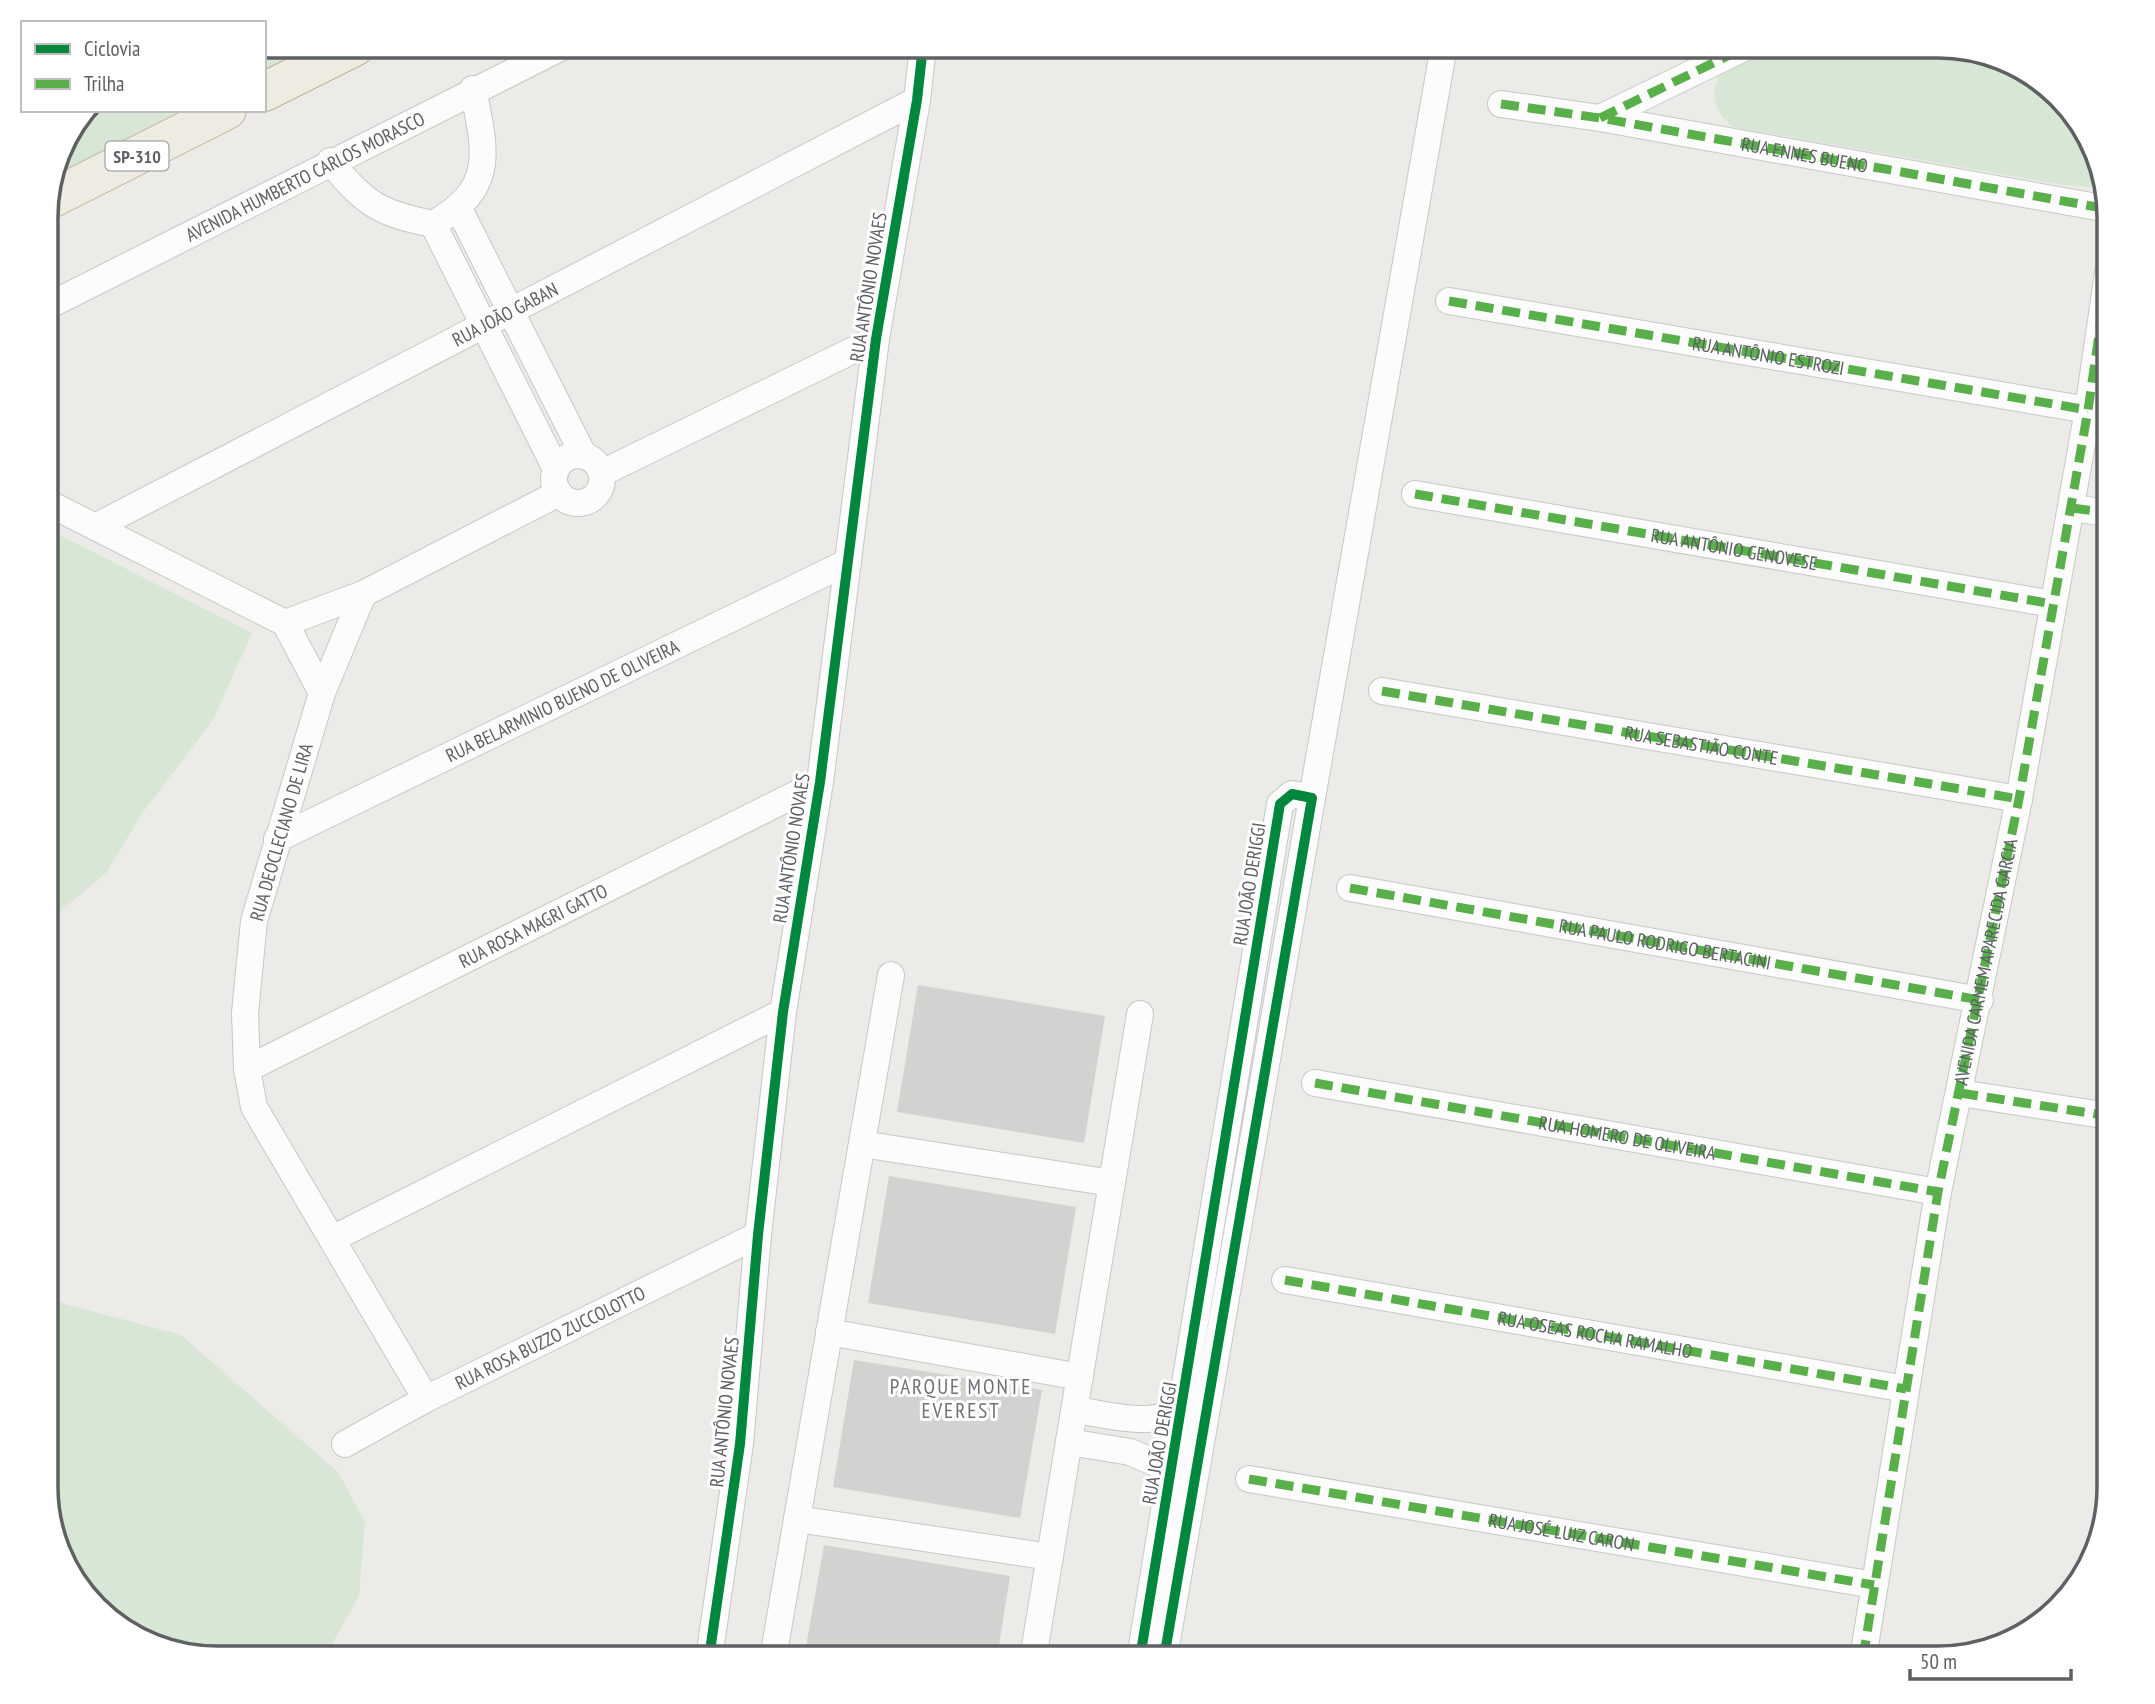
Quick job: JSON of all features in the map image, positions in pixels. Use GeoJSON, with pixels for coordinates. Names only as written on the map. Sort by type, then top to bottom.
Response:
{"type":"FeatureCollection","features":[{"type":"Feature","properties":{"kind":"highway"},"geometry":{"type":"LineString","coordinates":[[266,91],[332,58]]}},
{"type":"Feature","properties":{"kind":"highway","name":"SP-310"},"geometry":{"type":"LineString","coordinates":[[59,195],[223,112]]}},
{"type":"Feature","properties":{"kind":"street","name":"AVENIDA HUMBERTO CARLOS MORASCO"},"geometry":{"type":"LineString","coordinates":[[58,301],[539,58]]}},
{"type":"Feature","properties":{"kind":"street","name":"RUA ANTÔNIO NOVAES"},"geometry":{"type":"LineString","coordinates":[[711,1646],[740,1444],[758,1235],[783,1012],[820,782],[876,339],[917,100],[922,58]]}},
{"type":"Feature","properties":{"kind":"street","name":"RUA JOÃO DERIGGI"},"geometry":{"type":"LineString","coordinates":[[1143,1646],[1183,1475],[1312,798],[1442,58]]}},
{"type":"Feature","properties":{"kind":"street"},"geometry":{"type":"LineString","coordinates":[[1600,118],[1723,58]]}},
{"type":"Feature","properties":{"kind":"street"},"geometry":{"type":"LineString","coordinates":[[330,162],[370,204],[395,217],[433,224],[460,209],[476,186],[483,157],[473,89]]}},
{"type":"Feature","properties":{"kind":"street","name":"RUA JOÃO GABAN"},"geometry":{"type":"LineString","coordinates":[[95,527],[917,100]]}},
{"type":"Feature","properties":{"kind":"street","name":"RUA ENNES BUENO"},"geometry":{"type":"LineString","coordinates":[[1502,104],[1600,118],[2097,207]]}},
{"type":"Feature","properties":{"kind":"street"},"geometry":{"type":"LineString","coordinates":[[433,224],[558,481],[572,502],[589,500],[600,489],[593,464],[510,311],[460,209]]}},
{"type":"Feature","properties":{"kind":"street","name":"RUA ANTÔNIO ESTROZI"},"geometry":{"type":"LineString","coordinates":[[1449,301],[2088,410]]}},
{"type":"Feature","properties":{"kind":"street"},"geometry":{"type":"LineString","coordinates":[[285,623],[363,594],[558,481],[568,458],[593,464],[876,339]]}},
{"type":"Feature","properties":{"kind":"street","name":"AVENIDA CARMEM APARECIDA GARCIA"},"geometry":{"type":"LineString","coordinates":[[1865,1646],[1938,1192],[1980,1000],[2019,799],[2072,508],[2097,348]]}},
{"type":"Feature","properties":{"kind":"street","name":"RUA ANTÔNIO GENOVESE"},"geometry":{"type":"LineString","coordinates":[[1415,494],[2053,604]]}},
{"type":"Feature","properties":{"kind":"street"},"geometry":{"type":"LineString","coordinates":[[58,508],[285,623],[322,693]]}},
{"type":"Feature","properties":{"kind":"street"},"geometry":{"type":"LineString","coordinates":[[2072,508],[2097,511]]}},
{"type":"Feature","properties":{"kind":"street","name":"RUA BELARMINIO BUENO DE OLIVEIRA"},"geometry":{"type":"LineString","coordinates":[[277,839],[848,562]]}},
{"type":"Feature","properties":{"kind":"street","name":"RUA DEOCLECIANO DE LIRA"},"geometry":{"type":"LineString","coordinates":[[363,594],[322,693],[254,921],[244,1013],[247,1069],[254,1107],[426,1399]]}},
{"type":"Feature","properties":{"kind":"street","name":"RUA SEBASTIÃO CONTE"},"geometry":{"type":"LineString","coordinates":[[1382,691],[2019,799]]}},
{"type":"Feature","properties":{"kind":"street","name":"RUA ROSA MAGRI GATTO"},"geometry":{"type":"LineString","coordinates":[[247,1069],[820,782]]}},
{"type":"Feature","properties":{"kind":"street","name":"RUA PAULO RODRIGO BERTACINI"},"geometry":{"type":"LineString","coordinates":[[1350,888],[1980,1000]]}},
{"type":"Feature","properties":{"kind":"street"},"geometry":{"type":"LineString","coordinates":[[775,1646],[891,975]]}},
{"type":"Feature","properties":{"kind":"street"},"geometry":{"type":"LineString","coordinates":[[332,1238],[783,1012]]}},
{"type":"Feature","properties":{"kind":"street"},"geometry":{"type":"LineString","coordinates":[[1035,1646],[1140,1014]]}},
{"type":"Feature","properties":{"kind":"street","name":"RUA HOMERO DE OLIVEIRA"},"geometry":{"type":"LineString","coordinates":[[1315,1083],[1938,1192]]}},
{"type":"Feature","properties":{"kind":"street"},"geometry":{"type":"LineString","coordinates":[[1960,1093],[2097,1114]]}},
{"type":"Feature","properties":{"kind":"street"},"geometry":{"type":"LineString","coordinates":[[862,1144],[1112,1183]]}},
{"type":"Feature","properties":{"kind":"street","name":"RUA ROSA BUZZO ZUCCOLOTTO"},"geometry":{"type":"LineString","coordinates":[[345,1444],[426,1399],[758,1235]]}},
{"type":"Feature","properties":{"kind":"street","name":"RUA OSEAS ROCHA RAMALHO"},"geometry":{"type":"LineString","coordinates":[[1285,1280],[1906,1389]]}},
{"type":"Feature","properties":{"kind":"street"},"geometry":{"type":"LineString","coordinates":[[829,1332],[1080,1377]]}},
{"type":"Feature","properties":{"kind":"street"},"geometry":{"type":"LineString","coordinates":[[1075,1410],[1132,1419],[1194,1413]]}},
{"type":"Feature","properties":{"kind":"street"},"geometry":{"type":"LineString","coordinates":[[1069,1442],[1130,1452],[1183,1475]]}},
{"type":"Feature","properties":{"kind":"street","name":"RUA JOÃO DERIGGI"},"geometry":{"type":"LineString","coordinates":[[1165,1646],[1183,1475]]}},
{"type":"Feature","properties":{"kind":"street","name":"RUA JOSÉ LUIZ CARON"},"geometry":{"type":"LineString","coordinates":[[1249,1479],[1874,1586]]}},
{"type":"Feature","properties":{"kind":"street"},"geometry":{"type":"LineString","coordinates":[[797,1519],[1050,1557]]}},
{"type":"Feature","properties":{"kind":"green space"},"geometry":{"type":"Polygon","coordinates":[[[266,58],[291,58],[266,70],[266,58]]]}},
{"type":"Feature","properties":{"kind":"green space"},"geometry":{"type":"Polygon","coordinates":[[[1736,58],[1949,58],[1989,66],[2018,79],[2058,112],[2081,146],[2094,186],[2064,185],[1733,127],[1720,113],[1715,97],[1717,80],[1736,58]]]}},
{"type":"Feature","properties":{"kind":"green space"},"geometry":{"type":"Polygon","coordinates":[[[97,112],[182,112],[64,171],[74,146],[97,112]]]}},
{"type":"Feature","properties":{"kind":"green space"},"geometry":{"type":"Polygon","coordinates":[[[58,534],[252,633],[213,720],[143,812],[106,873],[58,913],[58,534]]]}},
{"type":"Feature","properties":{"kind":"green space"},"geometry":{"type":"Polygon","coordinates":[[[58,1301],[181,1335],[338,1472],[365,1522],[359,1596],[331,1646],[196,1645],[175,1641],[146,1630],[112,1607],[97,1592],[74,1558],[63,1529],[59,1508],[58,1301]]]}},
{"type":"Feature","properties":{"kind":"building"},"geometry":{"type":"Polygon","coordinates":[[[918,985],[1105,1016],[1084,1143],[897,1112],[918,985]]]}},
{"type":"Feature","properties":{"kind":"building"},"geometry":{"type":"Polygon","coordinates":[[[889,1176],[1076,1207],[1055,1334],[868,1303],[889,1176]]]}},
{"type":"Feature","properties":{"kind":"building"},"geometry":{"type":"Polygon","coordinates":[[[854,1360],[1042,1390],[1020,1518],[833,1487],[854,1360]]]}},
{"type":"Feature","properties":{"kind":"building"},"geometry":{"type":"Polygon","coordinates":[[[824,1545],[1010,1576],[999,1646],[806,1646],[824,1545]]]}},
{"type":"Feature","properties":{"kind":"marked path"},"geometry":{"type":"LineString","coordinates":[[1600,118],[1723,58]]}},
{"type":"Feature","properties":{"kind":"marked path"},"geometry":{"type":"LineString","coordinates":[[1501,104],[1600,118],[2097,207]]}},
{"type":"Feature","properties":{"kind":"marked path"},"geometry":{"type":"LineString","coordinates":[[1449,301],[2088,410]]}},
{"type":"Feature","properties":{"kind":"marked path"},"geometry":{"type":"LineString","coordinates":[[1865,1646],[1938,1192],[2019,799],[2097,348]]}},
{"type":"Feature","properties":{"kind":"marked path"},"geometry":{"type":"LineString","coordinates":[[1415,494],[2053,604]]}},
{"type":"Feature","properties":{"kind":"marked path"},"geometry":{"type":"LineString","coordinates":[[2072,508],[2097,511]]}},
{"type":"Feature","properties":{"kind":"marked path"},"geometry":{"type":"LineString","coordinates":[[1382,691],[2019,799]]}},
{"type":"Feature","properties":{"kind":"marked path"},"geometry":{"type":"LineString","coordinates":[[1350,888],[1980,1000]]}},
{"type":"Feature","properties":{"kind":"marked path"},"geometry":{"type":"LineString","coordinates":[[1315,1083],[1938,1192]]}},
{"type":"Feature","properties":{"kind":"marked path"},"geometry":{"type":"LineString","coordinates":[[1960,1093],[2097,1114]]}},
{"type":"Feature","properties":{"kind":"marked path"},"geometry":{"type":"LineString","coordinates":[[1285,1280],[1906,1389]]}},
{"type":"Feature","properties":{"kind":"marked path"},"geometry":{"type":"LineString","coordinates":[[1249,1479],[1874,1585]]}},
{"type":"Feature","properties":{"kind":"cycle path"},"geometry":{"type":"LineString","coordinates":[[711,1646],[740,1444],[758,1235],[783,1012],[820,782],[876,339],[917,100],[922,58]]}},
{"type":"Feature","properties":{"kind":"cycle path"},"geometry":{"type":"LineString","coordinates":[[1142,1646],[1280,804],[1292,794],[1312,798],[1166,1646]]}},
{"type":"Feature","properties":{"kind":"district","name":"PARQUE MONTE EVEREST"},"geometry":{"type":"Point","coordinates":[961,1398]}}]}
